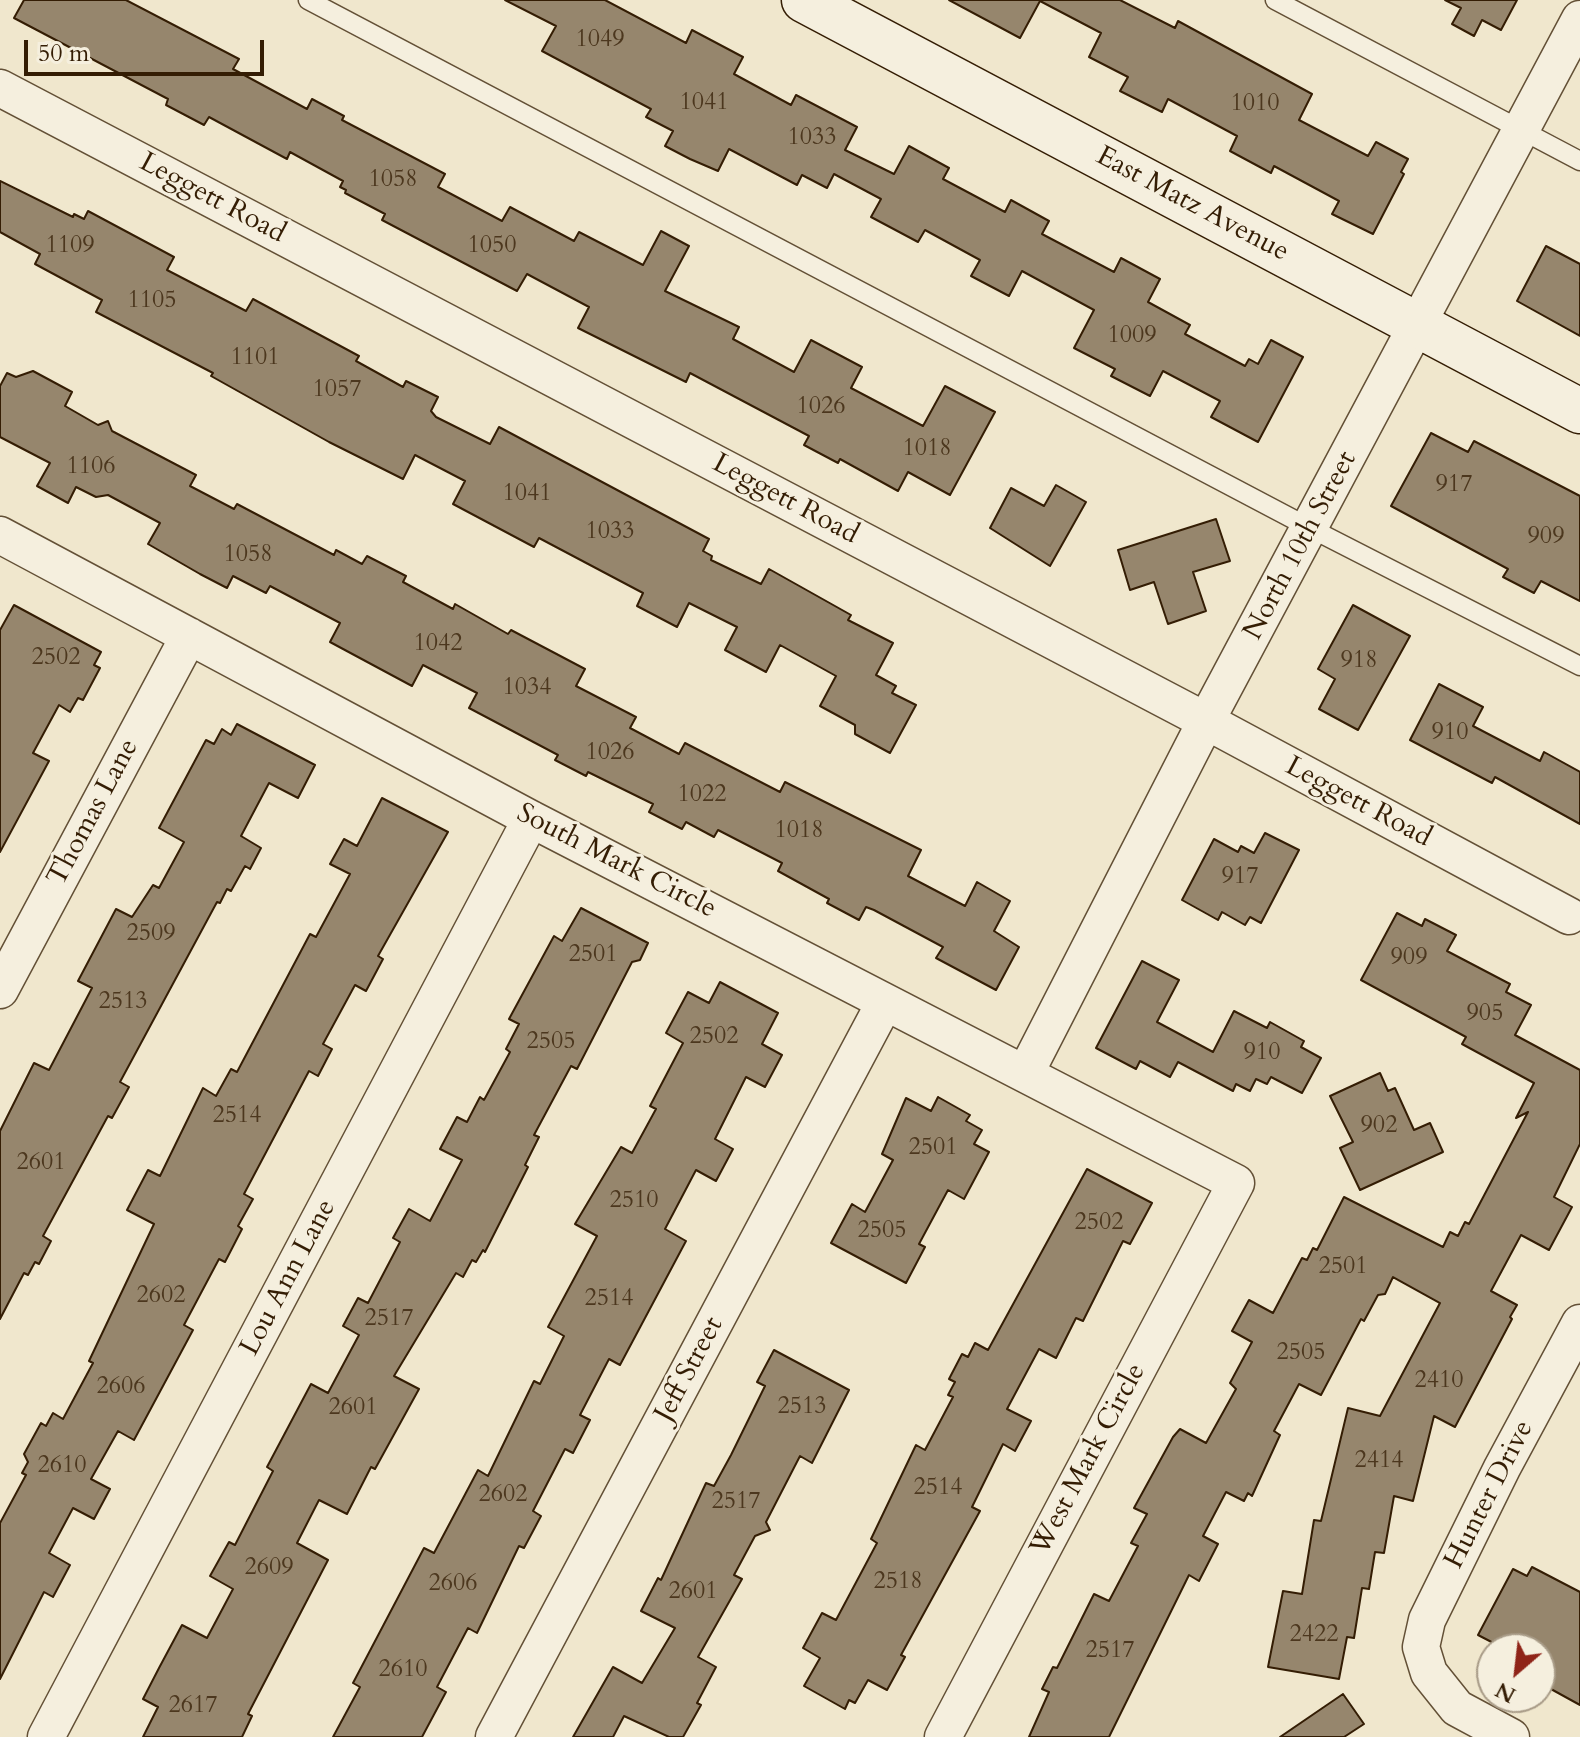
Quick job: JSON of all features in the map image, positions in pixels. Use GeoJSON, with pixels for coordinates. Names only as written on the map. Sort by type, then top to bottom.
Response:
{"type":"FeatureCollection","features":[{"type":"Feature","properties":{"kind":"street","name":"East Matz Avenue"},"geometry":{"type":"LineString","coordinates":[[804,0],[1580,411]]}},
{"type":"Feature","properties":{"kind":"street","name":"North 10th Street"},"geometry":{"type":"LineString","coordinates":[[1025,1074],[1206,721],[1420,326],[1580,19]]}},
{"type":"Feature","properties":{"kind":"street","name":"Leggett Road"},"geometry":{"type":"LineString","coordinates":[[0,88],[1574,915]]}},
{"type":"Feature","properties":{"kind":"street","name":"South Mark Circle"},"geometry":{"type":"LineString","coordinates":[[0,535],[531,819],[1236,1183]]}},
{"type":"Feature","properties":{"kind":"street","name":"Thomas Lane"},"geometry":{"type":"LineString","coordinates":[[0,990],[189,636]]}},
{"type":"Feature","properties":{"kind":"street","name":"Lou Ann Lane"},"geometry":{"type":"LineString","coordinates":[[46,1737],[531,819]]}},
{"type":"Feature","properties":{"kind":"street","name":"Jeff Street"},"geometry":{"type":"LineString","coordinates":[[494,1737],[885,1002]]}},
{"type":"Feature","properties":{"kind":"street","name":"West Mark Circle"},"geometry":{"type":"LineString","coordinates":[[943,1737],[1236,1183]]}},
{"type":"Feature","properties":{"kind":"street","name":"Hunter Drive"},"geometry":{"type":"LineString","coordinates":[[1511,1737],[1457,1708],[1429,1673],[1421,1647],[1427,1620],[1502,1468],[1580,1323]]}},
{"type":"Feature","properties":{"kind":"lane"},"geometry":{"type":"LineString","coordinates":[[308,0],[1310,528],[1580,666]]}},
{"type":"Feature","properties":{"kind":"lane"},"geometry":{"type":"LineString","coordinates":[[1275,0],[1580,161]]}},
{"type":"Feature","properties":{"kind":"building"},"geometry":{"type":"Polygon","coordinates":[[[24,0],[126,0],[239,59],[233,69],[307,109],[312,99],[344,116],[342,120],[445,174],[438,187],[502,221],[510,207],[574,241],[579,232],[643,265],[661,231],[689,246],[665,291],[739,327],[733,339],[794,372],[811,340],[862,367],[851,388],[923,426],[945,386],[995,412],[950,495],[908,472],[898,491],[840,459],[838,463],[804,445],[809,436],[690,373],[686,382],[578,328],[589,307],[527,274],[517,291],[382,220],[385,214],[345,193],[346,190],[340,187],[343,181],[290,152],[287,159],[209,117],[204,125],[166,105],[168,99],[14,18],[24,0]]]}},
{"type":"Feature","properties":{"kind":"building"},"geometry":{"type":"Polygon","coordinates":[[[505,0],[605,0],[686,43],[692,30],[743,57],[734,74],[791,105],[796,95],[857,127],[845,150],[894,174],[909,146],[949,168],[943,179],[1005,212],[1011,200],[1049,221],[1042,234],[1114,272],[1121,258],[1160,279],[1148,302],[1190,325],[1185,334],[1245,366],[1249,359],[1258,364],[1271,340],[1303,357],[1258,442],[1211,417],[1220,401],[1163,371],[1150,396],[1111,376],[1115,369],[1074,348],[1094,310],[1022,271],[1009,296],[971,276],[980,260],[925,230],[918,242],[871,217],[881,199],[834,174],[827,188],[802,175],[797,185],[729,149],[718,171],[665,146],[673,131],[646,117],[651,109],[542,51],[556,26],[505,0]]]}},
{"type":"Feature","properties":{"kind":"building"},"geometry":{"type":"Polygon","coordinates":[[[949,0],[1120,0],[1175,28],[1178,21],[1312,94],[1299,120],[1368,156],[1376,142],[1408,159],[1401,172],[1404,174],[1373,234],[1332,214],[1339,201],[1274,166],[1271,173],[1230,151],[1237,136],[1168,99],[1162,112],[1120,91],[1128,77],[1089,57],[1101,33],[1040,1],[1020,38],[949,0]]]}},
{"type":"Feature","properties":{"kind":"building"},"geometry":{"type":"Polygon","coordinates":[[[1445,0],[1517,0],[1501,30],[1482,20],[1474,36],[1452,24],[1461,8],[1445,0]]]}},
{"type":"Feature","properties":{"kind":"building"},"geometry":{"type":"Polygon","coordinates":[[[0,181],[73,217],[74,214],[84,219],[88,211],[174,257],[167,270],[246,311],[253,299],[359,356],[356,361],[403,387],[406,381],[438,397],[431,411],[436,417],[490,444],[499,427],[709,539],[703,551],[712,556],[711,560],[761,584],[769,569],[851,615],[848,620],[893,643],[876,675],[896,686],[892,693],[916,705],[890,753],[855,734],[855,725],[820,706],[836,676],[780,645],[766,672],[725,650],[737,627],[689,603],[677,627],[637,606],[643,593],[539,538],[534,547],[453,504],[465,481],[415,455],[403,479],[329,442],[211,376],[213,373],[96,312],[102,300],[35,264],[40,254],[0,232],[0,181]]]}},
{"type":"Feature","properties":{"kind":"building"},"geometry":{"type":"Polygon","coordinates":[[[1546,246],[1580,264],[1580,336],[1517,301],[1546,246]]]}},
{"type":"Feature","properties":{"kind":"building"},"geometry":{"type":"Polygon","coordinates":[[[33,371],[72,392],[65,406],[98,425],[108,421],[112,431],[196,475],[190,486],[234,509],[237,504],[334,555],[336,550],[362,564],[367,556],[406,576],[403,582],[453,609],[455,604],[508,634],[511,630],[585,669],[576,686],[636,717],[630,728],[679,754],[685,743],[780,792],[785,782],[921,850],[908,876],[965,906],[977,882],[1010,901],[994,931],[1019,947],[996,990],[936,958],[943,947],[874,910],[866,907],[859,920],[827,903],[829,899],[778,871],[782,863],[718,830],[714,837],[686,822],[682,829],[649,812],[653,804],[588,772],[586,776],[555,760],[558,755],[469,708],[477,693],[423,665],[412,686],[330,642],[340,623],[270,586],[266,593],[233,576],[227,588],[200,574],[148,544],[160,523],[108,495],[96,497],[76,487],[68,503],[37,486],[50,463],[0,437],[0,386],[7,373],[16,377],[33,371]]]}},
{"type":"Feature","properties":{"kind":"building"},"geometry":{"type":"Polygon","coordinates":[[[1431,433],[1468,452],[1474,441],[1580,496],[1580,601],[1541,581],[1534,593],[1503,577],[1508,569],[1391,506],[1431,433]]]}},
{"type":"Feature","properties":{"kind":"building"},"geometry":{"type":"Polygon","coordinates":[[[1056,485],[1086,502],[1050,566],[990,528],[1011,488],[1044,506],[1056,485]]]}},
{"type":"Feature","properties":{"kind":"building"},"geometry":{"type":"Polygon","coordinates":[[[1216,519],[1230,561],[1193,572],[1206,611],[1168,624],[1154,582],[1130,590],[1118,550],[1216,519]]]}},
{"type":"Feature","properties":{"kind":"building"},"geometry":{"type":"Polygon","coordinates":[[[14,605],[101,652],[94,665],[100,668],[83,700],[78,698],[70,712],[59,705],[33,753],[49,761],[0,852],[0,630],[14,605]]]}},
{"type":"Feature","properties":{"kind":"building"},"geometry":{"type":"Polygon","coordinates":[[[1353,605],[1410,636],[1358,730],[1319,709],[1335,679],[1318,669],[1353,605]]]}},
{"type":"Feature","properties":{"kind":"building"},"geometry":{"type":"Polygon","coordinates":[[[1439,684],[1483,707],[1473,726],[1540,761],[1544,752],[1580,772],[1580,824],[1495,777],[1492,783],[1410,740],[1439,684]]]}},
{"type":"Feature","properties":{"kind":"building"},"geometry":{"type":"Polygon","coordinates":[[[237,724],[315,765],[298,798],[269,783],[241,836],[261,848],[250,869],[245,866],[231,891],[227,889],[220,903],[217,902],[120,1082],[129,1087],[112,1118],[108,1116],[43,1236],[51,1241],[39,1264],[35,1262],[28,1275],[24,1273],[0,1319],[0,1131],[34,1063],[49,1070],[92,988],[78,981],[116,909],[132,917],[153,885],[159,888],[184,842],[159,828],[206,740],[214,744],[222,729],[231,735],[237,724]]]}},
{"type":"Feature","properties":{"kind":"building"},"geometry":{"type":"Polygon","coordinates":[[[382,798],[448,832],[378,956],[383,959],[366,991],[355,985],[323,1044],[332,1049],[318,1076],[309,1071],[244,1194],[253,1199],[238,1226],[242,1229],[225,1262],[219,1259],[184,1325],[193,1330],[134,1440],[118,1431],[91,1479],[110,1489],[94,1519],[73,1508],[49,1553],[70,1565],[53,1597],[44,1592],[0,1679],[0,1523],[26,1475],[22,1473],[28,1462],[24,1454],[41,1423],[46,1426],[53,1413],[63,1419],[93,1363],[89,1361],[154,1224],[127,1210],[148,1170],[160,1176],[203,1088],[216,1096],[231,1069],[237,1072],[310,934],[316,937],[350,874],[330,864],[344,839],[357,846],[382,798]]]}},
{"type":"Feature","properties":{"kind":"building"},"geometry":{"type":"Polygon","coordinates":[[[1265,833],[1299,850],[1261,923],[1250,917],[1245,925],[1222,912],[1218,920],[1182,900],[1214,839],[1238,852],[1241,846],[1254,853],[1265,833]]]}},
{"type":"Feature","properties":{"kind":"building"},"geometry":{"type":"Polygon","coordinates":[[[581,908],[648,943],[640,960],[632,962],[577,1069],[571,1066],[534,1135],[539,1137],[525,1165],[528,1167],[485,1252],[483,1250],[476,1262],[472,1260],[463,1277],[456,1273],[394,1376],[419,1389],[375,1469],[371,1467],[347,1514],[319,1500],[297,1543],[328,1560],[248,1714],[252,1716],[242,1737],[143,1737],[158,1707],[143,1699],[159,1668],[182,1625],[207,1638],[233,1589],[210,1576],[229,1542],[235,1545],[273,1471],[267,1467],[311,1384],[328,1393],[359,1335],[343,1326],[358,1298],[368,1303],[400,1242],[393,1238],[409,1209],[430,1221],[462,1160],[440,1149],[457,1117],[467,1122],[480,1097],[484,1100],[510,1052],[506,1049],[519,1024],[509,1019],[554,936],[562,941],[581,908]]]}},
{"type":"Feature","properties":{"kind":"building"},"geometry":{"type":"Polygon","coordinates":[[[1397,913],[1422,926],[1425,919],[1456,935],[1447,951],[1510,984],[1506,992],[1531,1005],[1515,1035],[1580,1070],[1580,1144],[1554,1197],[1572,1207],[1549,1250],[1521,1235],[1491,1291],[1517,1305],[1510,1317],[1512,1319],[1455,1427],[1434,1416],[1413,1501],[1394,1496],[1384,1553],[1375,1552],[1369,1589],[1362,1588],[1354,1638],[1347,1637],[1339,1679],[1268,1667],[1283,1591],[1302,1594],[1314,1520],[1321,1521],[1348,1408],[1380,1416],[1440,1303],[1393,1277],[1385,1294],[1378,1295],[1364,1321],[1361,1319],[1321,1395],[1299,1384],[1274,1431],[1280,1435],[1252,1496],[1248,1493],[1244,1501],[1226,1492],[1203,1536],[1218,1544],[1199,1581],[1189,1575],[1109,1737],[1029,1737],[1049,1692],[1042,1689],[1053,1667],[1057,1668],[1094,1594],[1109,1601],[1138,1546],[1131,1543],[1147,1514],[1134,1508],[1173,1437],[1180,1429],[1206,1443],[1236,1389],[1230,1383],[1252,1342],[1232,1331],[1249,1300],[1273,1313],[1302,1258],[1307,1260],[1313,1248],[1317,1250],[1344,1197],[1443,1247],[1450,1232],[1458,1236],[1465,1222],[1469,1224],[1528,1112],[1516,1118],[1534,1083],[1462,1044],[1466,1037],[1361,980],[1397,913]]]}},
{"type":"Feature","properties":{"kind":"building"},"geometry":{"type":"Polygon","coordinates":[[[1142,961],[1179,980],[1157,1022],[1213,1052],[1234,1011],[1267,1028],[1270,1022],[1304,1041],[1301,1047],[1321,1058],[1302,1093],[1271,1077],[1267,1084],[1256,1079],[1250,1091],[1236,1084],[1233,1091],[1178,1062],[1170,1077],[1140,1061],[1136,1069],[1096,1048],[1142,961]]]}},
{"type":"Feature","properties":{"kind":"building"},"geometry":{"type":"Polygon","coordinates":[[[720,982],[778,1013],[762,1044],[782,1055],[765,1087],[746,1077],[715,1139],[733,1149],[716,1181],[696,1170],[665,1229],[686,1241],[620,1365],[609,1359],[580,1415],[590,1420],[573,1453],[565,1449],[533,1511],[541,1516],[524,1548],[519,1546],[477,1633],[468,1628],[437,1687],[446,1692],[422,1737],[333,1737],[360,1687],[353,1683],[424,1548],[434,1553],[478,1470],[488,1476],[534,1381],[540,1384],[564,1336],[548,1327],[597,1236],[575,1224],[621,1147],[632,1153],[656,1109],[650,1106],[683,1043],[666,1033],[688,992],[709,1003],[720,982]]]}},
{"type":"Feature","properties":{"kind":"building"},"geometry":{"type":"Polygon","coordinates":[[[1380,1073],[1388,1091],[1395,1088],[1414,1130],[1430,1123],[1443,1152],[1360,1190],[1340,1148],[1353,1142],[1330,1096],[1380,1073]]]}},
{"type":"Feature","properties":{"kind":"building"},"geometry":{"type":"Polygon","coordinates":[[[938,1097],[970,1115],[966,1121],[982,1130],[974,1144],[989,1152],[964,1199],[948,1190],[919,1244],[925,1247],[906,1283],[831,1243],[852,1204],[865,1212],[893,1160],[882,1154],[906,1098],[931,1111],[938,1097]]]}},
{"type":"Feature","properties":{"kind":"building"},"geometry":{"type":"Polygon","coordinates":[[[1087,1169],[1152,1203],[1130,1244],[1123,1241],[1083,1321],[1076,1318],[1056,1358],[1039,1349],[1007,1409],[1031,1421],[1015,1451],[1003,1444],[972,1507],[980,1511],[901,1655],[905,1657],[887,1690],[868,1680],[855,1703],[849,1700],[845,1709],[804,1686],[820,1658],[803,1648],[822,1613],[836,1620],[877,1543],[871,1539],[916,1445],[925,1450],[953,1397],[948,1395],[955,1382],[949,1379],[962,1354],[968,1357],[975,1343],[988,1350],[1087,1169]]]}},
{"type":"Feature","properties":{"kind":"building"},"geometry":{"type":"Polygon","coordinates":[[[774,1350],[849,1390],[812,1463],[800,1456],[766,1522],[770,1530],[755,1536],[734,1575],[742,1579],[698,1657],[716,1667],[697,1703],[701,1705],[683,1737],[669,1737],[624,1716],[613,1737],[573,1737],[613,1667],[642,1683],[675,1628],[641,1611],[658,1578],[661,1580],[706,1483],[714,1486],[731,1455],[765,1386],[757,1382],[774,1350]]]}},
{"type":"Feature","properties":{"kind":"building"},"geometry":{"type":"Polygon","coordinates":[[[1532,1567],[1580,1592],[1580,1705],[1556,1692],[1556,1633],[1479,1633],[1513,1569],[1527,1576],[1532,1567]]]}},
{"type":"Feature","properties":{"kind":"building"},"geometry":{"type":"Polygon","coordinates":[[[1343,1694],[1364,1724],[1344,1737],[1280,1737],[1343,1694]]]}}]}
